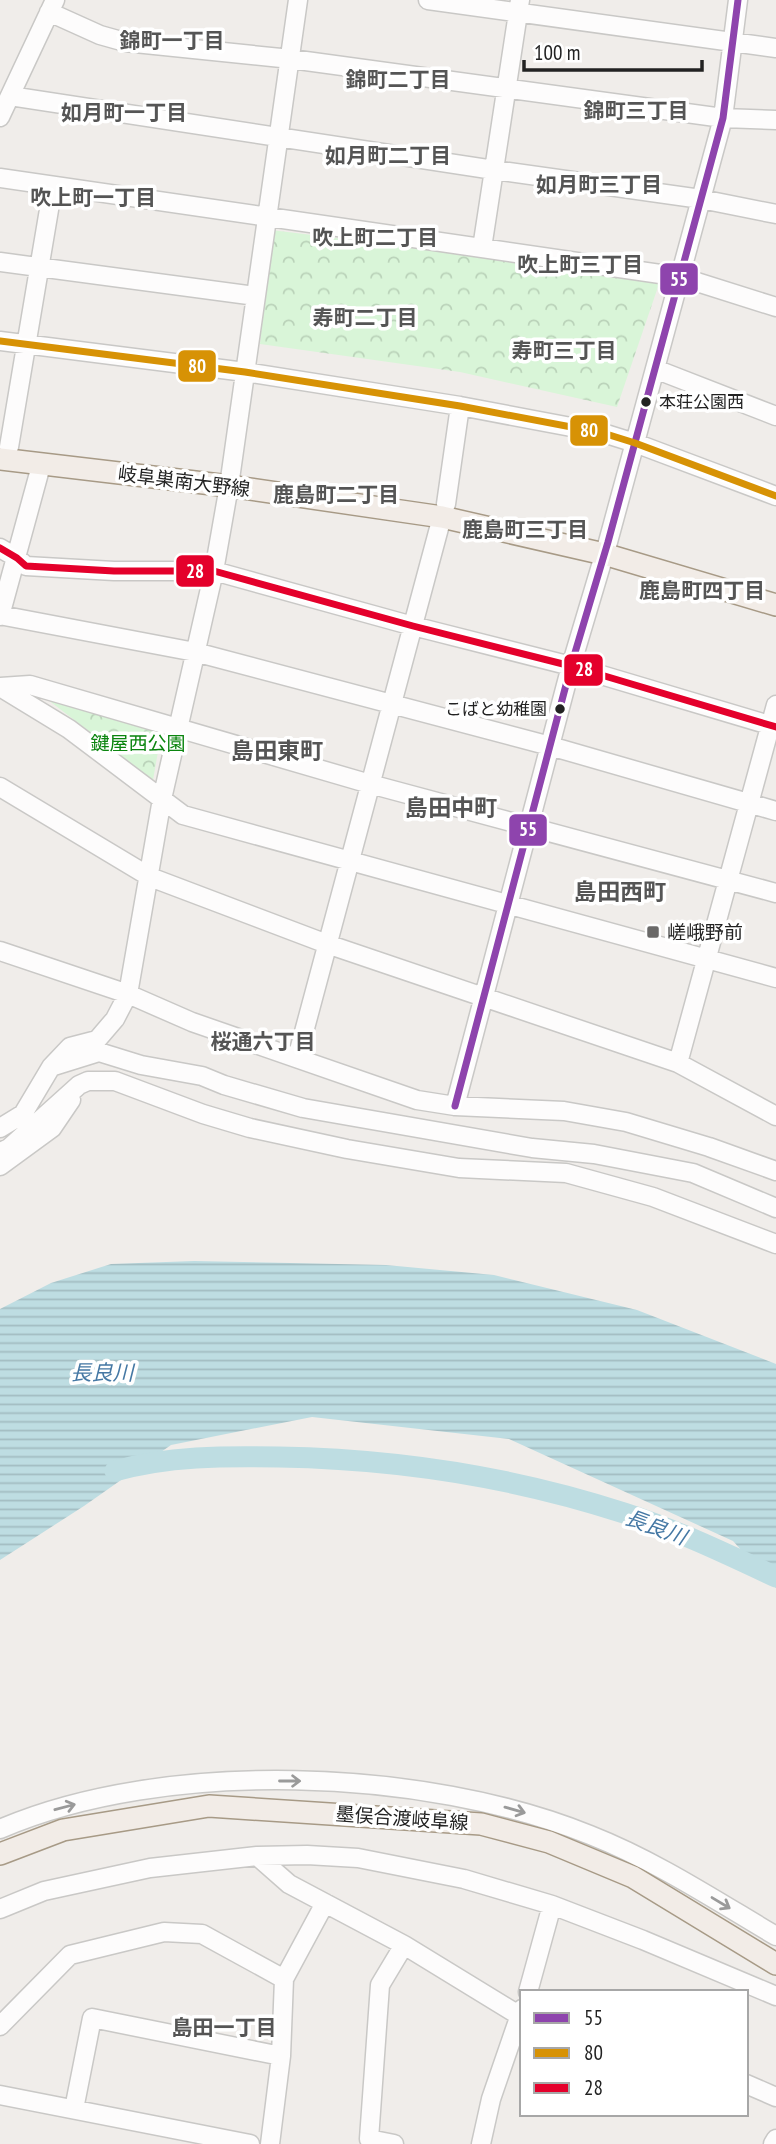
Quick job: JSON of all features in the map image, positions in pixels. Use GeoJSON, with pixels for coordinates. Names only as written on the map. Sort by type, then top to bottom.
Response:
{"type":"FeatureCollection","features":[{"type":"Feature","properties":{"kind":"main road","name":"岐阜巣南大野線"},"geometry":{"type":"LineString","coordinates":[[3,451],[39,465],[230,479]]}},
{"type":"Feature","properties":{"kind":"main road","name":"岐阜巣南大野線"},"geometry":{"type":"LineString","coordinates":[[3,451],[230,479],[444,510],[606,548],[776,600]]}},
{"type":"Feature","properties":{"kind":"main road","name":"墨俣合渡岐阜線"},"geometry":{"type":"LineString","coordinates":[[0,1854],[63,1830],[209,1805],[481,1824],[549,1842],[633,1877],[776,1964]]}},
{"type":"Feature","properties":{"kind":"street"},"geometry":{"type":"LineString","coordinates":[[0,1128],[23,1114],[51,1067],[71,1048],[97,1040],[114,1019],[128,994],[162,799],[214,571],[230,479],[298,0]]}},
{"type":"Feature","properties":{"kind":"street"},"geometry":{"type":"LineString","coordinates":[[428,0],[519,6],[776,48]]}},
{"type":"Feature","properties":{"kind":"street"},"geometry":{"type":"LineString","coordinates":[[455,1106],[571,666],[606,548],[723,118],[738,0]]}},
{"type":"Feature","properties":{"kind":"street"},"geometry":{"type":"LineString","coordinates":[[0,117],[52,6],[100,35],[125,42],[291,59],[723,118],[776,120]]}},
{"type":"Feature","properties":{"kind":"street"},"geometry":{"type":"LineString","coordinates":[[482,248],[519,6]]}},
{"type":"Feature","properties":{"kind":"street"},"geometry":{"type":"LineString","coordinates":[[10,96],[701,199],[776,214]]}},
{"type":"Feature","properties":{"kind":"street"},"geometry":{"type":"LineString","coordinates":[[0,178],[681,277],[776,307]]}},
{"type":"Feature","properties":{"kind":"street"},"geometry":{"type":"LineString","coordinates":[[3,451],[26,345],[53,186]]}},
{"type":"Feature","properties":{"kind":"street"},"geometry":{"type":"LineString","coordinates":[[0,262],[256,296]]}},
{"type":"Feature","properties":{"kind":"street"},"geometry":{"type":"LineString","coordinates":[[0,341],[245,372],[460,406],[603,433],[776,496]]}},
{"type":"Feature","properties":{"kind":"street"},"geometry":{"type":"LineString","coordinates":[[655,369],[776,416]]}},
{"type":"Feature","properties":{"kind":"street"},"geometry":{"type":"LineString","coordinates":[[297,1058],[444,510],[460,406]]}},
{"type":"Feature","properties":{"kind":"street"},"geometry":{"type":"LineString","coordinates":[[39,465],[0,616],[194,652],[550,746],[776,811]]}},
{"type":"Feature","properties":{"kind":"street"},"geometry":{"type":"LineString","coordinates":[[0,548],[26,566],[114,571],[214,571],[571,666],[773,726]]}},
{"type":"Feature","properties":{"kind":"street"},"geometry":{"type":"LineString","coordinates":[[0,687],[30,685],[370,784],[776,893]]}},
{"type":"Feature","properties":{"kind":"street"},"geometry":{"type":"LineString","coordinates":[[0,687],[69,729],[183,815],[776,978]]}},
{"type":"Feature","properties":{"kind":"street"},"geometry":{"type":"LineString","coordinates":[[678,1063],[749,803],[773,726],[776,705]]}},
{"type":"Feature","properties":{"kind":"street"},"geometry":{"type":"LineString","coordinates":[[0,787],[150,877],[327,944],[484,995],[678,1063],[776,1116]]}},
{"type":"Feature","properties":{"kind":"street"},"geometry":{"type":"LineString","coordinates":[[0,951],[128,994],[192,1022],[394,1094],[455,1106],[565,1111],[626,1122],[776,1171]]}},
{"type":"Feature","properties":{"kind":"street"},"geometry":{"type":"LineString","coordinates":[[51,1067],[99,1052],[141,1065],[202,1076],[303,1108],[532,1148],[594,1154],[693,1173],[776,1208]]}},
{"type":"Feature","properties":{"kind":"street"},"geometry":{"type":"LineString","coordinates":[[0,1152],[9,1148],[79,1085],[88,1081],[115,1081],[203,1114],[250,1128],[347,1149],[459,1168],[566,1173],[653,1197],[776,1244]]}},
{"type":"Feature","properties":{"kind":"street"},"geometry":{"type":"LineString","coordinates":[[0,1167],[52,1128],[79,1085]]}},
{"type":"Feature","properties":{"kind":"street"},"geometry":{"type":"LineString","coordinates":[[0,1829],[63,1807],[151,1789],[286,1781],[331,1782],[460,1796],[589,1834],[669,1872],[776,1936]]}},
{"type":"Feature","properties":{"kind":"street"},"geometry":{"type":"LineString","coordinates":[[257,1856],[289,1884],[404,1945],[520,2012]]}},
{"type":"Feature","properties":{"kind":"street"},"geometry":{"type":"LineString","coordinates":[[0,1909],[44,1891],[150,1868],[257,1856],[358,1858],[464,1879],[552,1905],[776,1996]]}},
{"type":"Feature","properties":{"kind":"street"},"geometry":{"type":"LineString","coordinates":[[270,2144],[281,2056],[284,1979],[325,1903]]}},
{"type":"Feature","properties":{"kind":"street"},"geometry":{"type":"LineString","coordinates":[[529,1990],[552,1905]]}},
{"type":"Feature","properties":{"kind":"street"},"geometry":{"type":"LineString","coordinates":[[0,2026],[71,1955],[164,1933],[202,1934],[284,1979]]}},
{"type":"Feature","properties":{"kind":"street"},"geometry":{"type":"LineString","coordinates":[[394,2144],[369,2138],[380,1985],[404,1945]]}},
{"type":"Feature","properties":{"kind":"street"},"geometry":{"type":"LineString","coordinates":[[481,2144],[491,2099],[520,2016]]}},
{"type":"Feature","properties":{"kind":"street"},"geometry":{"type":"LineString","coordinates":[[74,2109],[92,2018],[281,2056]]}},
{"type":"Feature","properties":{"kind":"street"},"geometry":{"type":"LineString","coordinates":[[748,2085],[776,2097]]}},
{"type":"Feature","properties":{"kind":"street"},"geometry":{"type":"LineString","coordinates":[[0,2095],[250,2144]]}},
{"type":"Feature","properties":{"kind":"street"},"geometry":{"type":"LineString","coordinates":[[773,2144],[776,2139]]}},
{"type":"Feature","properties":{"kind":"green space"},"geometry":{"type":"Polygon","coordinates":[[[271,230],[660,281],[617,407],[460,372],[260,344],[271,230]]]}},
{"type":"Feature","properties":{"kind":"green space","name":"鍵屋西公園"},"geometry":{"type":"Polygon","coordinates":[[[35,690],[162,729],[153,780],[35,690]]]}},
{"type":"Feature","properties":{"kind":"water","name":"長良川"},"geometry":{"type":"Polygon","coordinates":[[[194,1261],[386,1265],[494,1275],[637,1310],[776,1364],[776,1588],[733,1541],[509,1439],[312,1417],[171,1445],[0,1560],[0,1309],[51,1283],[111,1264],[194,1261]]]}},
{"type":"Feature","properties":{"kind":"waterway","name":"長良川"},"geometry":{"type":"LineString","coordinates":[[115,1471],[155,1462],[259,1457],[367,1462],[454,1472],[540,1489],[624,1513],[682,1535],[776,1577]]}},
{"type":"Feature","properties":{"kind":"transit line","name":"55"},"geometry":{"type":"LineString","coordinates":[[455,1106],[571,666],[608,542],[723,118],[738,0]]}},
{"type":"Feature","properties":{"kind":"transit line","name":"80"},"geometry":{"type":"LineString","coordinates":[[0,341],[245,372],[460,406],[603,433],[776,496]]}},
{"type":"Feature","properties":{"kind":"transit line","name":"28"},"geometry":{"type":"LineString","coordinates":[[0,548],[26,566],[114,571],[214,571],[571,666],[776,727]]}},
{"type":"Feature","properties":{"kind":"place","name":"本荘公園西"},"geometry":{"type":"Point","coordinates":[646,402]}},
{"type":"Feature","properties":{"kind":"place","name":"こばと幼稚園"},"geometry":{"type":"Point","coordinates":[560,709]}},
{"type":"Feature","properties":{"kind":"place","name":"嵯峨野前"},"geometry":{"type":"Point","coordinates":[653,932]}},
{"type":"Feature","properties":{"kind":"district","name":"錦町一丁目"},"geometry":{"type":"Point","coordinates":[172,40]}},
{"type":"Feature","properties":{"kind":"district","name":"錦町二丁目"},"geometry":{"type":"Point","coordinates":[398,79]}},
{"type":"Feature","properties":{"kind":"district","name":"錦町三丁目"},"geometry":{"type":"Point","coordinates":[636,110]}},
{"type":"Feature","properties":{"kind":"district","name":"如月町一丁目"},"geometry":{"type":"Point","coordinates":[124,112]}},
{"type":"Feature","properties":{"kind":"district","name":"如月町二丁目"},"geometry":{"type":"Point","coordinates":[388,155]}},
{"type":"Feature","properties":{"kind":"district","name":"如月町三丁目"},"geometry":{"type":"Point","coordinates":[599,184]}},
{"type":"Feature","properties":{"kind":"district","name":"吹上町一丁目"},"geometry":{"type":"Point","coordinates":[93,197]}},
{"type":"Feature","properties":{"kind":"district","name":"吹上町二丁目"},"geometry":{"type":"Point","coordinates":[375,237]}},
{"type":"Feature","properties":{"kind":"district","name":"吹上町三丁目"},"geometry":{"type":"Point","coordinates":[580,264]}},
{"type":"Feature","properties":{"kind":"district","name":"寿町二丁目"},"geometry":{"type":"Point","coordinates":[365,317]}},
{"type":"Feature","properties":{"kind":"district","name":"寿町三丁目"},"geometry":{"type":"Point","coordinates":[564,350]}},
{"type":"Feature","properties":{"kind":"district","name":"鹿島町二丁目"},"geometry":{"type":"Point","coordinates":[336,494]}},
{"type":"Feature","properties":{"kind":"district","name":"鹿島町三丁目"},"geometry":{"type":"Point","coordinates":[525,529]}},
{"type":"Feature","properties":{"kind":"district","name":"鹿島町四丁目"},"geometry":{"type":"Point","coordinates":[702,590]}},
{"type":"Feature","properties":{"kind":"district","name":"島田東町"},"geometry":{"type":"Point","coordinates":[277,750]}},
{"type":"Feature","properties":{"kind":"district","name":"島田中町"},"geometry":{"type":"Point","coordinates":[451,807]}},
{"type":"Feature","properties":{"kind":"district","name":"島田西町"},"geometry":{"type":"Point","coordinates":[620,891]}},
{"type":"Feature","properties":{"kind":"district","name":"桜通六丁目"},"geometry":{"type":"Point","coordinates":[263,1041]}},
{"type":"Feature","properties":{"kind":"district","name":"島田一丁目"},"geometry":{"type":"Point","coordinates":[224,2027]}}]}
